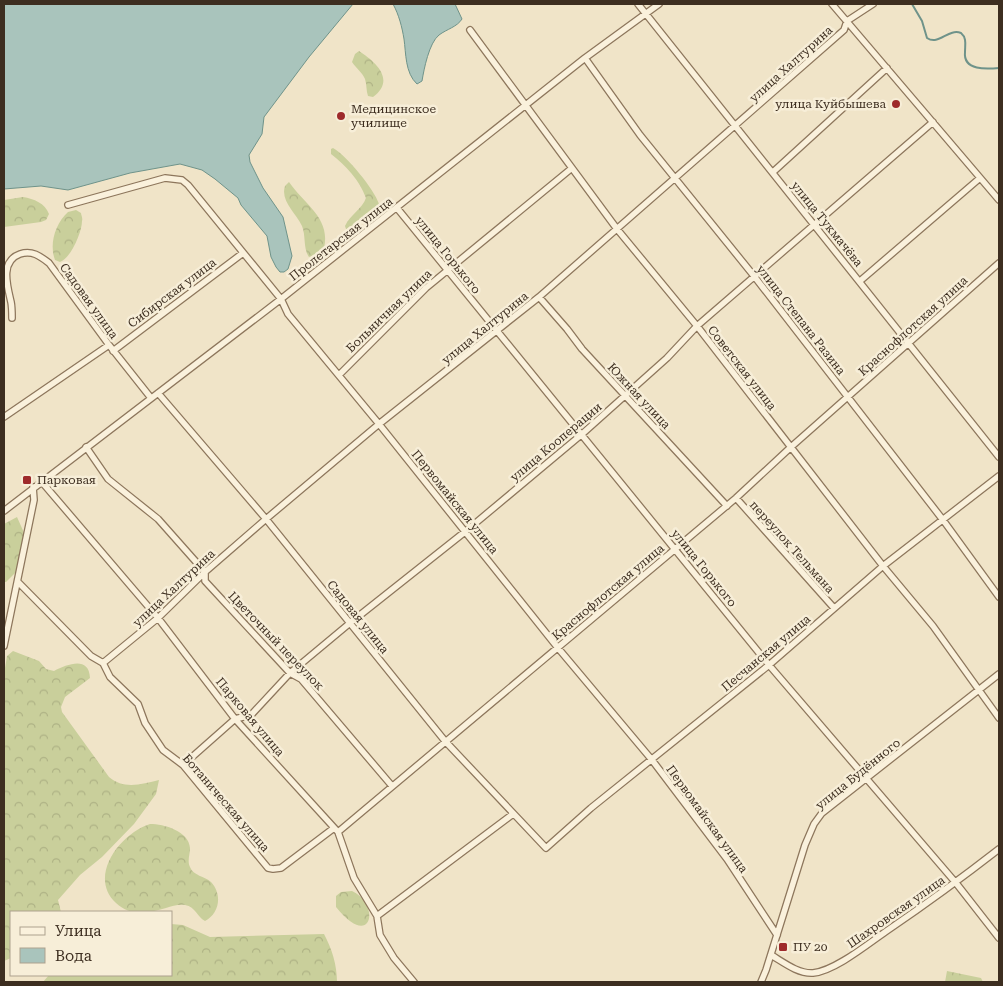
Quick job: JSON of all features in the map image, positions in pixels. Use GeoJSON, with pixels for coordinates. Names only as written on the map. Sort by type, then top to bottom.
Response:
{"type":"FeatureCollection","features":[{"type":"Feature","properties":{"kind":"street","name":"улица Тукмачёва"},"geometry":{"type":"LineString","coordinates":[[638,4],[774,172],[999,457]]}},
{"type":"Feature","properties":{"kind":"street","name":"Пролетарская улица"},"geometry":{"type":"LineString","coordinates":[[4,511],[281,299],[585,58],[659,4]]}},
{"type":"Feature","properties":{"kind":"street"},"geometry":{"type":"LineString","coordinates":[[832,4],[999,200]]}},
{"type":"Feature","properties":{"kind":"street","name":"улица Халтурина"},"geometry":{"type":"LineString","coordinates":[[103,663],[158,618],[205,572],[266,519],[380,424],[498,332],[539,297],[844,30],[848,21],[874,4]]}},
{"type":"Feature","properties":{"kind":"street","name":"Советская улица"},"geometry":{"type":"LineString","coordinates":[[470,30],[617,229],[697,326],[883,566],[933,626],[999,718]]}},
{"type":"Feature","properties":{"kind":"street","name":"улица Степана Разина"},"geometry":{"type":"LineString","coordinates":[[585,58],[640,135],[754,276],[943,520],[999,597]]}},
{"type":"Feature","properties":{"kind":"street"},"geometry":{"type":"LineString","coordinates":[[774,172],[887,68]]}},
{"type":"Feature","properties":{"kind":"street","name":"улица Кооперации"},"geometry":{"type":"LineString","coordinates":[[183,765],[235,719],[251,715],[290,673],[466,531],[581,435],[667,358],[697,326],[933,122]]}},
{"type":"Feature","properties":{"kind":"street","name":"Больничная улица"},"geometry":{"type":"LineString","coordinates":[[338,374],[426,288],[572,168]]}},
{"type":"Feature","properties":{"kind":"street","name":"Первомайская улица"},"geometry":{"type":"LineString","coordinates":[[68,205],[153,180],[175,178],[188,185],[281,299],[288,314],[380,424],[558,648],[652,760],[727,859],[777,935]]}},
{"type":"Feature","properties":{"kind":"street"},"geometry":{"type":"LineString","coordinates":[[860,281],[980,178]]}},
{"type":"Feature","properties":{"kind":"street","name":"улица Горького"},"geometry":{"type":"LineString","coordinates":[[397,208],[769,665],[956,882],[999,938]]}},
{"type":"Feature","properties":{"kind":"street","name":"Сибирская улица"},"geometry":{"type":"LineString","coordinates":[[4,417],[111,348],[243,252]]}},
{"type":"Feature","properties":{"kind":"street","name":"Садовая улица"},"geometry":{"type":"LineString","coordinates":[[12,318],[12,304],[5,281],[5,269],[8,260],[19,254],[31,253],[40,256],[49,263],[111,348],[151,398]]}},
{"type":"Feature","properties":{"kind":"street","name":"Краснофлотская улица"},"geometry":{"type":"LineString","coordinates":[[336,830],[392,786],[727,506],[999,262]]}},
{"type":"Feature","properties":{"kind":"street","name":"Южная улица"},"geometry":{"type":"LineString","coordinates":[[539,297],[582,349],[727,506]]}},
{"type":"Feature","properties":{"kind":"street","name":"Садовая улица"},"geometry":{"type":"LineString","coordinates":[[158,394],[266,519],[445,741],[546,848]]}},
{"type":"Feature","properties":{"kind":"street","name":"Цветочный переулок"},"geometry":{"type":"LineString","coordinates":[[86,447],[108,479],[158,520],[205,572],[205,581],[290,673],[301,679],[392,786]]}},
{"type":"Feature","properties":{"kind":"street","name":"Песчанская улица"},"geometry":{"type":"LineString","coordinates":[[546,848],[591,808],[769,665],[883,566],[999,476]]}},
{"type":"Feature","properties":{"kind":"street","name":"Парковая улица"},"geometry":{"type":"LineString","coordinates":[[41,481],[158,618],[235,719],[336,830],[354,878],[377,916],[380,935],[394,958],[414,982]]}},
{"type":"Feature","properties":{"kind":"street"},"geometry":{"type":"LineString","coordinates":[[4,646],[34,500],[33,488]]}},
{"type":"Feature","properties":{"kind":"street","name":"переулок Тельмана"},"geometry":{"type":"LineString","coordinates":[[736,498],[834,608]]}},
{"type":"Feature","properties":{"kind":"street","name":"Ботаническая улица"},"geometry":{"type":"LineString","coordinates":[[18,582],[91,656],[103,663],[110,677],[138,704],[145,723],[163,750],[183,765],[268,868],[281,868],[336,830]]}},
{"type":"Feature","properties":{"kind":"street","name":"улица Будённого"},"geometry":{"type":"LineString","coordinates":[[761,982],[804,845],[814,824],[822,813],[999,674]]}},
{"type":"Feature","properties":{"kind":"street"},"geometry":{"type":"LineString","coordinates":[[377,916],[513,814]]}},
{"type":"Feature","properties":{"kind":"street","name":"Шахровская улица"},"geometry":{"type":"LineString","coordinates":[[771,955],[796,969],[810,973],[824,971],[860,950],[999,849]]}},
{"type":"Feature","properties":{"kind":"green space"},"geometry":{"type":"Polygon","coordinates":[[[359,51],[372,60],[383,78],[380,91],[373,97],[368,96],[365,79],[352,62],[355,54],[359,51]]]}},
{"type":"Feature","properties":{"kind":"green space"},"geometry":{"type":"Polygon","coordinates":[[[333,148],[359,173],[372,190],[379,204],[377,211],[349,232],[347,232],[345,226],[366,198],[352,173],[331,154],[331,149],[333,148]]]}},
{"type":"Feature","properties":{"kind":"green space"},"geometry":{"type":"Polygon","coordinates":[[[289,182],[315,212],[324,228],[324,248],[317,254],[309,257],[302,226],[289,207],[285,197],[285,186],[289,182]]]}},
{"type":"Feature","properties":{"kind":"green space"},"geometry":{"type":"Polygon","coordinates":[[[23,197],[35,200],[45,207],[49,214],[46,220],[4,227],[4,200],[23,197]]]}},
{"type":"Feature","properties":{"kind":"green space"},"geometry":{"type":"Polygon","coordinates":[[[76,210],[81,213],[82,226],[72,250],[60,262],[55,260],[53,254],[54,234],[63,217],[68,212],[76,210]]]}},
{"type":"Feature","properties":{"kind":"green space"},"geometry":{"type":"Polygon","coordinates":[[[17,517],[25,535],[17,571],[4,582],[4,524],[17,517]]]}},
{"type":"Feature","properties":{"kind":"green space"},"geometry":{"type":"Polygon","coordinates":[[[13,651],[39,661],[46,669],[54,671],[71,664],[82,664],[86,667],[90,678],[65,697],[61,707],[62,712],[109,777],[121,784],[127,785],[159,780],[156,794],[134,824],[102,857],[80,875],[58,900],[61,911],[10,911],[10,958],[4,961],[4,674],[7,656],[13,651]]]}},
{"type":"Feature","properties":{"kind":"green space"},"geometry":{"type":"Polygon","coordinates":[[[150,824],[162,825],[181,833],[189,842],[189,865],[196,874],[211,882],[217,893],[218,904],[210,918],[205,921],[192,908],[185,905],[175,905],[152,911],[131,911],[116,903],[108,892],[105,881],[106,869],[111,857],[119,846],[128,836],[150,824]]]}},
{"type":"Feature","properties":{"kind":"green space"},"geometry":{"type":"Polygon","coordinates":[[[352,891],[361,897],[367,905],[369,914],[365,925],[358,925],[348,920],[336,907],[336,896],[341,892],[352,891]]]}},
{"type":"Feature","properties":{"kind":"green space"},"geometry":{"type":"Polygon","coordinates":[[[172,924],[183,925],[210,937],[324,934],[334,957],[337,982],[43,982],[48,976],[172,976],[172,924]]]}},
{"type":"Feature","properties":{"kind":"green space"},"geometry":{"type":"Polygon","coordinates":[[[947,971],[981,978],[983,982],[945,982],[947,971]]]}},
{"type":"Feature","properties":{"kind":"water"},"geometry":{"type":"Polygon","coordinates":[[[4,4],[353,4],[309,57],[264,117],[262,134],[249,155],[250,162],[263,188],[283,217],[292,256],[288,269],[280,272],[276,267],[271,257],[267,236],[241,205],[238,198],[202,170],[180,164],[130,173],[68,190],[41,186],[4,189],[4,4]]]}},
{"type":"Feature","properties":{"kind":"water"},"geometry":{"type":"Polygon","coordinates":[[[393,4],[455,4],[462,19],[435,39],[427,56],[422,81],[417,84],[408,69],[399,17],[393,4]]]}},
{"type":"Feature","properties":{"kind":"waterway"},"geometry":{"type":"LineString","coordinates":[[912,4],[922,21],[927,38],[936,40],[952,33],[961,33],[965,39],[965,58],[968,63],[977,68],[999,68]]}},
{"type":"Feature","properties":{"kind":"place","name":"улица Куйбышева"},"geometry":{"type":"Point","coordinates":[896,104]}},
{"type":"Feature","properties":{"kind":"place","name":"Медицинское училище"},"geometry":{"type":"Point","coordinates":[341,116]}},
{"type":"Feature","properties":{"kind":"place","name":"Парковая"},"geometry":{"type":"Point","coordinates":[27,480]}},
{"type":"Feature","properties":{"kind":"place","name":"ПУ 20"},"geometry":{"type":"Point","coordinates":[783,947]}}]}
